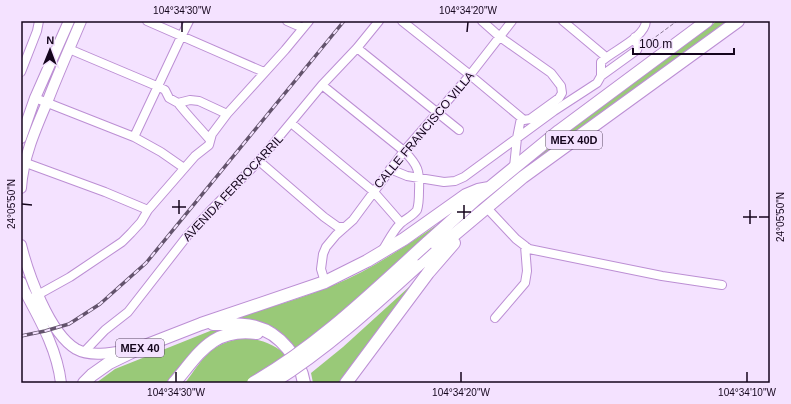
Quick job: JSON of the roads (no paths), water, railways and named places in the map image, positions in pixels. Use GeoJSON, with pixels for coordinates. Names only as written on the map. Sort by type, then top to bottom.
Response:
{"type":"FeatureCollection","features":[{"type":"Feature","properties":{"kind":"highway","name":"MEX 40D"},"geometry":{"type":"LineString","coordinates":[[253,383],[323,336],[514,167],[629,77],[707,21]]}},
{"type":"Feature","properties":{"kind":"highway","name":"MEX 40D"},"geometry":{"type":"LineString","coordinates":[[272,383],[323,348],[347,329],[417,266],[523,177],[738,21]]}},
{"type":"Feature","properties":{"kind":"highway"},"geometry":{"type":"LineString","coordinates":[[201,324],[325,282],[381,253],[404,239],[466,196],[478,190],[489,188]]}},
{"type":"Feature","properties":{"kind":"highway"},"geometry":{"type":"LineString","coordinates":[[346,383],[428,273],[467,229],[473,218]]}},
{"type":"Feature","properties":{"kind":"highway","name":"MEX 40"},"geometry":{"type":"LineString","coordinates":[[84,383],[92,375],[109,363],[142,347],[201,324],[243,324],[268,332],[280,341],[291,352],[299,367],[304,383]]}},
{"type":"Feature","properties":{"kind":"highway","name":"MEX 40"},"geometry":{"type":"LineString","coordinates":[[175,382],[201,349],[228,335],[245,332],[262,334],[280,341]]}},
{"type":"Feature","properties":{"kind":"main road"},"geometry":{"type":"LineString","coordinates":[[21,138],[35,98],[69,21]]}},
{"type":"Feature","properties":{"kind":"main road"},"geometry":{"type":"LineString","coordinates":[[21,188],[36,126],[81,21]]}},
{"type":"Feature","properties":{"kind":"main road","name":"MEX 40"},"geometry":{"type":"LineString","coordinates":[[21,245],[33,285],[29,294],[43,317],[56,357],[61,383]]}},
{"type":"Feature","properties":{"kind":"main road","name":"MEX 40"},"geometry":{"type":"LineString","coordinates":[[43,317],[76,349],[84,352],[106,353],[142,347]]}},
{"type":"Feature","properties":{"kind":"street"},"geometry":{"type":"LineString","coordinates":[[21,72],[39,21]]}},
{"type":"Feature","properties":{"kind":"street"},"geometry":{"type":"LineString","coordinates":[[147,21],[264,72]]}},
{"type":"Feature","properties":{"kind":"street"},"geometry":{"type":"LineString","coordinates":[[134,137],[190,21]]}},
{"type":"Feature","properties":{"kind":"street"},"geometry":{"type":"LineString","coordinates":[[287,21],[303,28]]}},
{"type":"Feature","properties":{"kind":"street"},"geometry":{"type":"LineString","coordinates":[[29,294],[70,277],[122,242],[141,222],[148,210],[184,168],[195,156],[209,145],[212,134],[227,114],[309,21]]}},
{"type":"Feature","properties":{"kind":"street","name":"AVENIDA FERROCARRIL"},"geometry":{"type":"LineString","coordinates":[[84,352],[101,334],[128,312],[188,235],[208,212],[259,161],[322,85],[357,48],[379,21]]}},
{"type":"Feature","properties":{"kind":"street"},"geometry":{"type":"LineString","coordinates":[[402,21],[523,119],[530,118],[561,94]]}},
{"type":"Feature","properties":{"kind":"street"},"geometry":{"type":"LineString","coordinates":[[482,21],[500,37],[551,74],[559,82],[564,105]]}},
{"type":"Feature","properties":{"kind":"street","name":"CALLE FRANCISCO VILLA"},"geometry":{"type":"LineString","coordinates":[[325,282],[322,269],[323,254],[336,235],[362,209],[373,191],[404,151],[438,114],[512,21]]}},
{"type":"Feature","properties":{"kind":"street"},"geometry":{"type":"LineString","coordinates":[[601,76],[601,62],[644,29],[646,22]]}},
{"type":"Feature","properties":{"kind":"street"},"geometry":{"type":"LineString","coordinates":[[568,23],[606,57]]}},
{"type":"Feature","properties":{"kind":"street"},"geometry":{"type":"LineString","coordinates":[[390,169],[407,176],[444,182],[454,181],[464,177],[517,138],[597,83],[601,76],[637,50],[638,47],[635,37]]}},
{"type":"Feature","properties":{"kind":"street"},"geometry":{"type":"LineString","coordinates":[[357,48],[459,130]]}},
{"type":"Feature","properties":{"kind":"street"},"geometry":{"type":"LineString","coordinates":[[69,49],[165,90],[168,98],[178,103],[210,140]]}},
{"type":"Feature","properties":{"kind":"street"},"geometry":{"type":"LineString","coordinates":[[322,85],[404,151],[416,165],[420,179],[417,210],[394,231],[381,253]]}},
{"type":"Feature","properties":{"kind":"street"},"geometry":{"type":"LineString","coordinates":[[35,98],[134,137],[161,152],[184,168]]}},
{"type":"Feature","properties":{"kind":"street"},"geometry":{"type":"LineString","coordinates":[[178,103],[194,100],[227,114]]}},
{"type":"Feature","properties":{"kind":"street"},"geometry":{"type":"LineString","coordinates":[[514,167],[517,138],[523,119]]}},
{"type":"Feature","properties":{"kind":"street"},"geometry":{"type":"LineString","coordinates":[[291,123],[373,191],[401,223]]}},
{"type":"Feature","properties":{"kind":"street"},"geometry":{"type":"LineString","coordinates":[[259,161],[324,217],[338,227],[345,227]]}},
{"type":"Feature","properties":{"kind":"street"},"geometry":{"type":"LineString","coordinates":[[26,163],[105,192],[148,210]]}},
{"type":"Feature","properties":{"kind":"street"},"geometry":{"type":"LineString","coordinates":[[486,207],[516,240],[525,246],[540,252],[662,276],[722,285]]}},
{"type":"Feature","properties":{"kind":"street"},"geometry":{"type":"LineString","coordinates":[[495,318],[527,278],[525,246]]}},
{"type":"Feature","properties":{"kind":"railway"},"geometry":{"type":"LineString","coordinates":[[21,336],[69,324],[100,304],[146,263],[344,21]]}}]}
